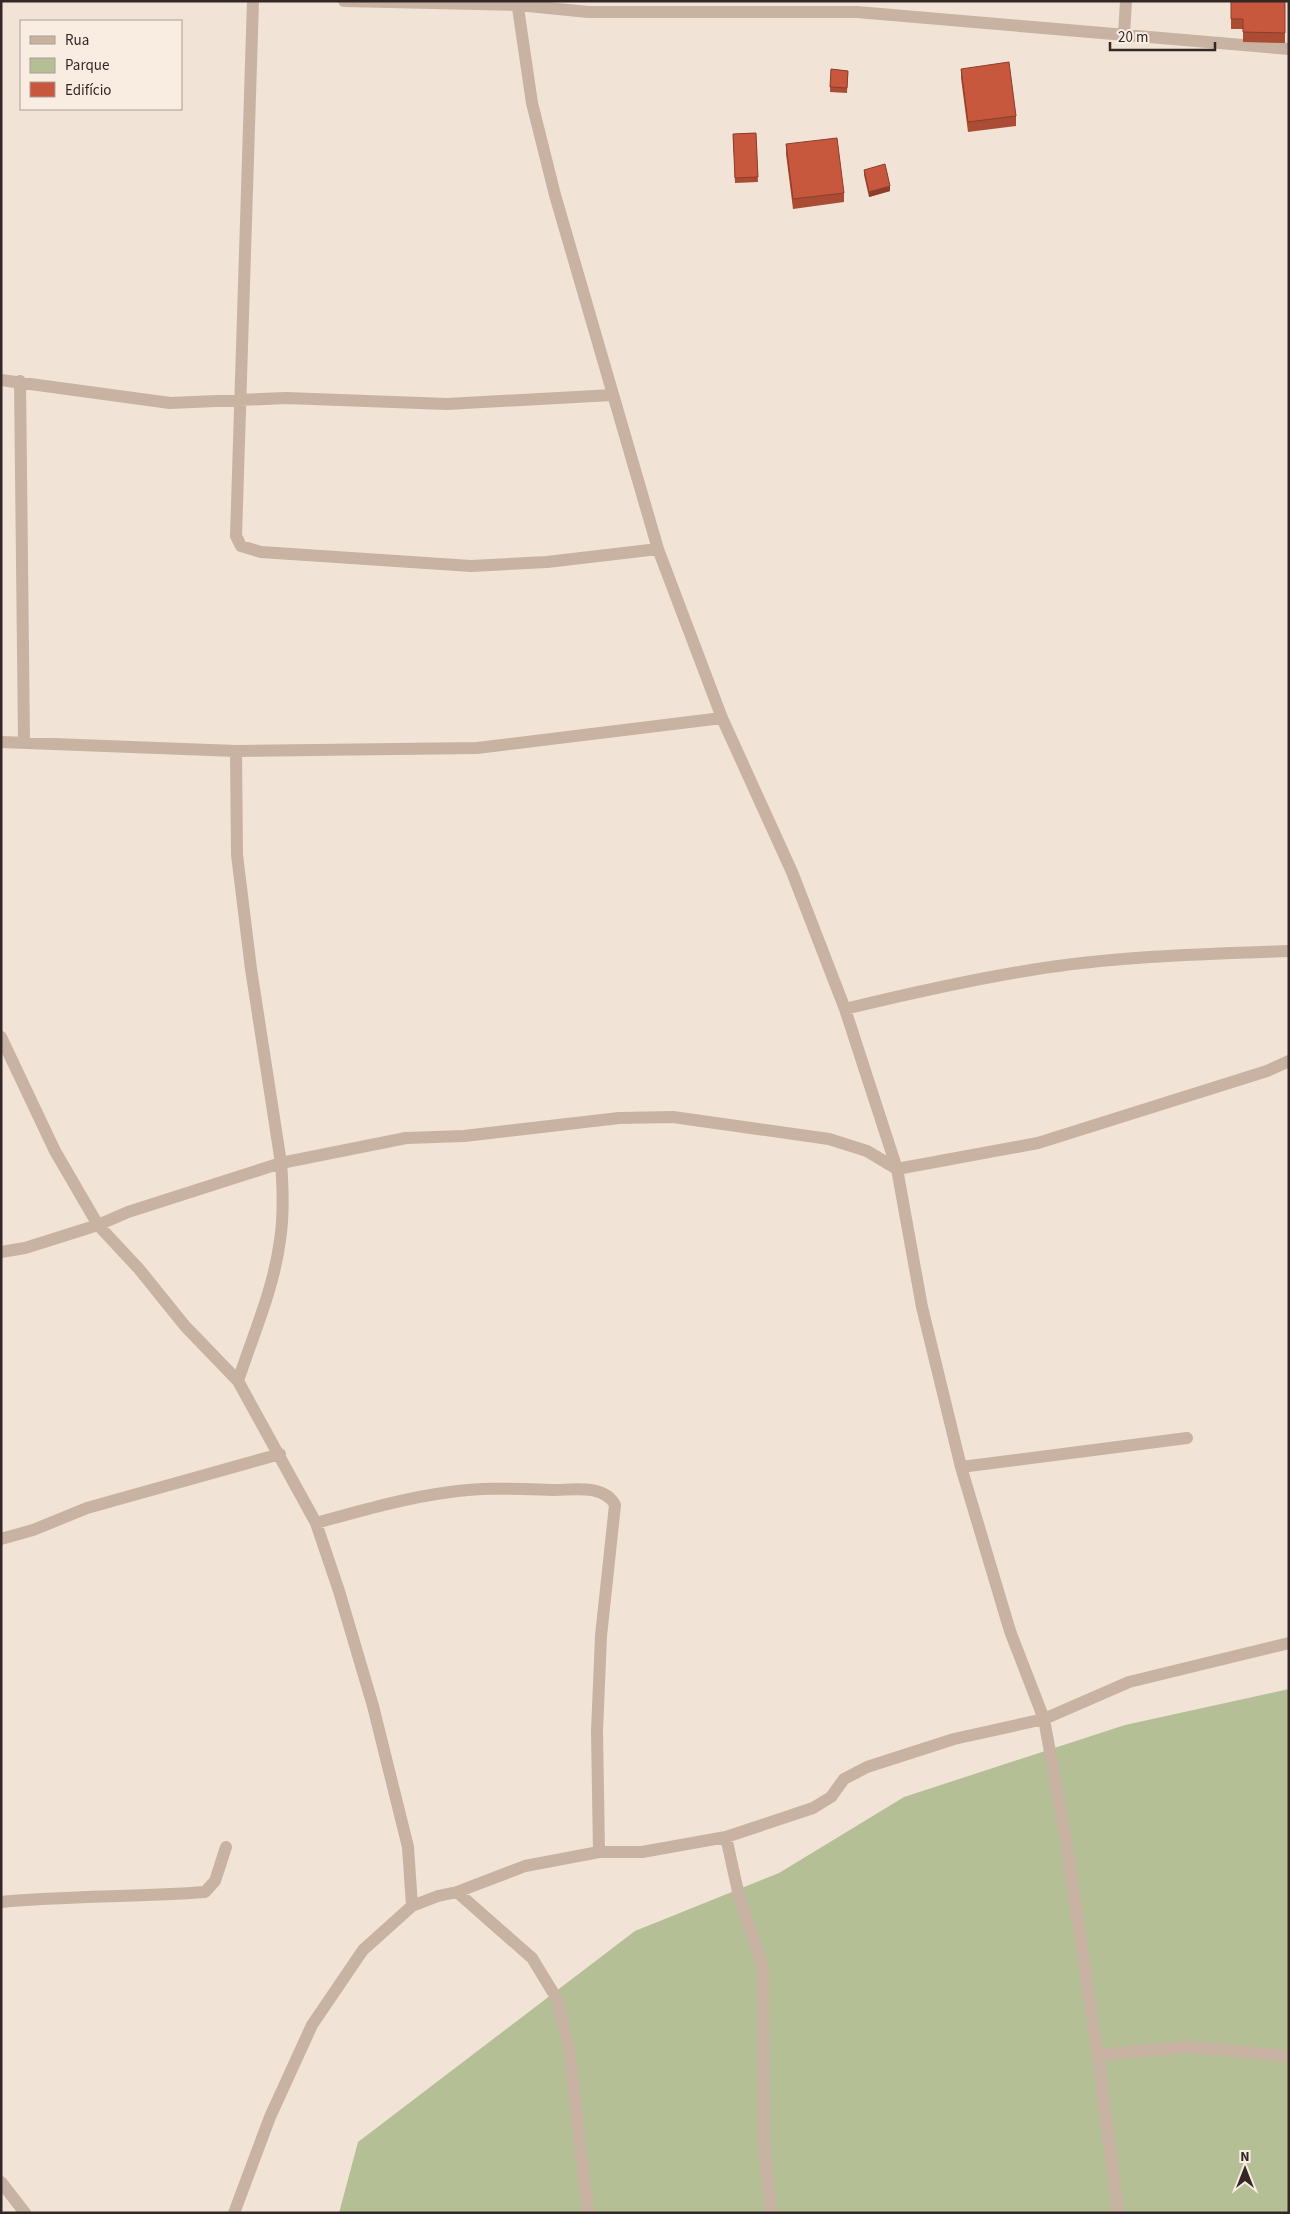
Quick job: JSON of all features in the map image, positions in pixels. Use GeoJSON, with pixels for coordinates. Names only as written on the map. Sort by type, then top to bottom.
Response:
{"type":"FeatureCollection","features":[{"type":"Feature","properties":{"kind":"street"},"geometry":{"type":"LineString","coordinates":[[253,1],[236,536],[241,546],[250,551],[470,566],[546,562],[658,549]]}},
{"type":"Feature","properties":{"kind":"street"},"geometry":{"type":"LineString","coordinates":[[344,1],[518,3],[588,12],[857,12],[1289,50]]}},
{"type":"Feature","properties":{"kind":"street"},"geometry":{"type":"LineString","coordinates":[[1124,35],[1126,1]]}},
{"type":"Feature","properties":{"kind":"street"},"geometry":{"type":"LineString","coordinates":[[518,3],[532,103],[612,395],[658,549],[722,718],[792,872],[845,1009],[897,1169],[922,1307],[961,1466],[1010,1631],[1044,1718],[1066,1835],[1098,2055],[1118,2213]]}},
{"type":"Feature","properties":{"kind":"street"},"geometry":{"type":"LineString","coordinates":[[1,380],[20,381],[170,404],[241,402],[286,398],[447,404],[612,395]]}},
{"type":"Feature","properties":{"kind":"street"},"geometry":{"type":"LineString","coordinates":[[20,381],[24,742]]}},
{"type":"Feature","properties":{"kind":"street"},"geometry":{"type":"LineString","coordinates":[[1,742],[236,751],[477,748],[722,718]]}},
{"type":"Feature","properties":{"kind":"street"},"geometry":{"type":"LineString","coordinates":[[236,751],[237,855],[254,989],[281,1163],[283,1191],[280,1241],[271,1283],[238,1381]]}},
{"type":"Feature","properties":{"kind":"street"},"geometry":{"type":"LineString","coordinates":[[845,1009],[929,989],[1032,970],[1114,960],[1289,951]]}},
{"type":"Feature","properties":{"kind":"street"},"geometry":{"type":"LineString","coordinates":[[1,1037],[55,1151],[98,1225],[139,1269],[192,1333],[238,1381],[280,1454],[316,1523],[340,1590],[373,1706],[408,1847],[412,1906]]}},
{"type":"Feature","properties":{"kind":"street"},"geometry":{"type":"LineString","coordinates":[[1,1252],[26,1248],[98,1225],[128,1212],[281,1163],[406,1138],[464,1136],[619,1118],[673,1117],[829,1139],[867,1151],[897,1169],[1038,1143],[1267,1071],[1289,1061]]}},
{"type":"Feature","properties":{"kind":"street"},"geometry":{"type":"LineString","coordinates":[[961,1466],[1187,1438]]}},
{"type":"Feature","properties":{"kind":"street"},"geometry":{"type":"LineString","coordinates":[[1,1539],[33,1530],[87,1508],[280,1454]]}},
{"type":"Feature","properties":{"kind":"street"},"geometry":{"type":"LineString","coordinates":[[316,1523],[394,1502],[451,1492],[502,1488],[594,1490],[612,1498],[615,1505],[601,1636],[597,1731],[599,1852]]}},
{"type":"Feature","properties":{"kind":"street"},"geometry":{"type":"LineString","coordinates":[[234,2213],[270,2117],[312,2025],[362,1950],[412,1906],[438,1896],[457,1892],[525,1866],[599,1852],[642,1852],[726,1837],[813,1808],[831,1797],[844,1779],[867,1767],[954,1739],[1044,1718],[1129,1682],[1289,1643]]}},
{"type":"Feature","properties":{"kind":"street"},"geometry":{"type":"LineString","coordinates":[[726,1837],[739,1896],[762,1968],[764,2142],[771,2213]]}},
{"type":"Feature","properties":{"kind":"street"},"geometry":{"type":"LineString","coordinates":[[1,1902],[56,1897],[148,1896],[205,1892],[215,1881],[226,1847]]}},
{"type":"Feature","properties":{"kind":"street"},"geometry":{"type":"LineString","coordinates":[[457,1892],[532,1958],[557,1999],[569,2049],[588,2213]]}},
{"type":"Feature","properties":{"kind":"street"},"geometry":{"type":"LineString","coordinates":[[1098,2055],[1187,2047],[1289,2056]]}},
{"type":"Feature","properties":{"kind":"street"},"geometry":{"type":"LineString","coordinates":[[1,2182],[26,2213]]}},
{"type":"Feature","properties":{"kind":"green space"},"geometry":{"type":"Polygon","coordinates":[[[1289,1689],[1289,2213],[339,2213],[358,2142],[635,1931],[779,1873],[904,1797],[1125,1725],[1289,1689]]]}},
{"type":"Feature","properties":{"kind":"building"},"geometry":{"type":"Polygon","coordinates":[[[1231,1],[1285,1],[1285,33],[1243,32],[1243,19],[1231,19],[1231,1]]]}},
{"type":"Feature","properties":{"kind":"building"},"geometry":{"type":"Polygon","coordinates":[[[1009,62],[1016,116],[968,122],[961,69],[1009,62]]]}},
{"type":"Feature","properties":{"kind":"building"},"geometry":{"type":"Polygon","coordinates":[[[831,69],[848,71],[847,88],[830,87],[831,69]]]}},
{"type":"Feature","properties":{"kind":"building"},"geometry":{"type":"Polygon","coordinates":[[[756,133],[758,177],[735,178],[733,134],[756,133]]]}},
{"type":"Feature","properties":{"kind":"building"},"geometry":{"type":"Polygon","coordinates":[[[837,138],[844,193],[793,199],[786,144],[837,138]]]}},
{"type":"Feature","properties":{"kind":"building"},"geometry":{"type":"Polygon","coordinates":[[[885,164],[890,186],[869,192],[864,170],[885,164]]]}}]}
